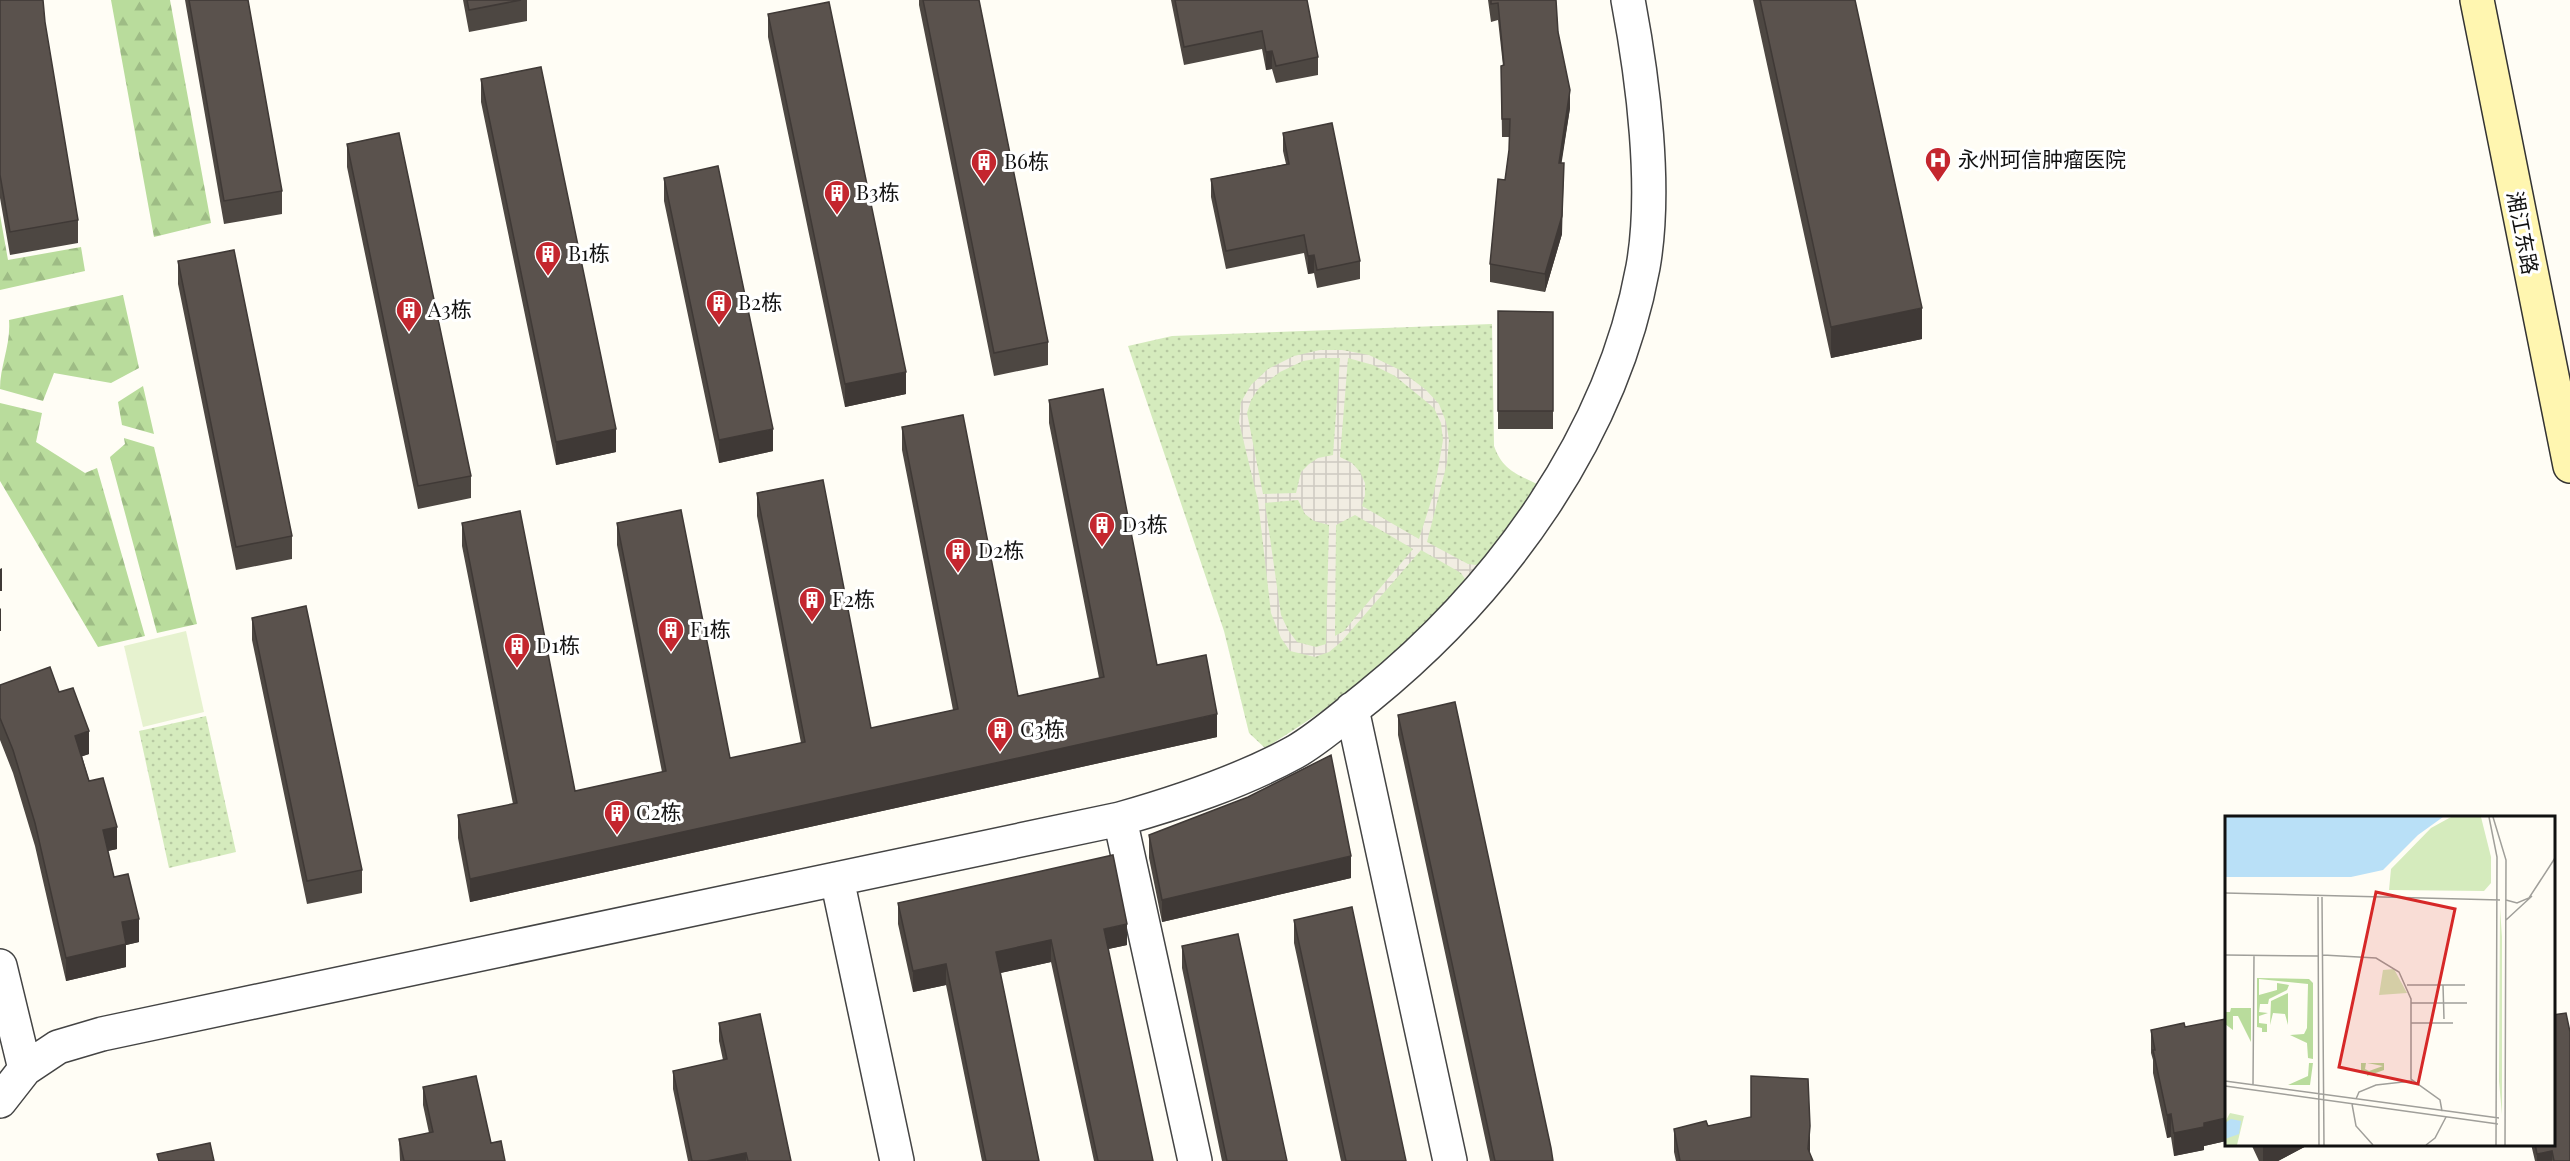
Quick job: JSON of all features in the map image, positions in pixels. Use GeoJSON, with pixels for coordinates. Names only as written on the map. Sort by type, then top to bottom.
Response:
{"type":"FeatureCollection","features":[{"type":"Feature","properties":{"kind":"main road","name":"湘江东路"},"geometry":{"type":"LineString","coordinates":[[2476,0],[2570,466]]}},
{"type":"Feature","properties":{"kind":"street"},"geometry":{"type":"LineString","coordinates":[[0,1101],[25,1069],[58,1047],[102,1034],[1120,819],[1180,802],[1240,778],[1297,751],[1401,670],[1460,611],[1511,553],[1560,478],[1597,411],[1624,340],[1643,266],[1648,192],[1644,113],[1628,0]]}},
{"type":"Feature","properties":{"kind":"street"},"geometry":{"type":"LineString","coordinates":[[1352,709],[1450,1161]]}},
{"type":"Feature","properties":{"kind":"street"},"geometry":{"type":"LineString","coordinates":[[1120,819],[1195,1161]]}},
{"type":"Feature","properties":{"kind":"street"},"geometry":{"type":"LineString","coordinates":[[837,879],[897,1161]]}},
{"type":"Feature","properties":{"kind":"street"},"geometry":{"type":"LineString","coordinates":[[0,966],[25,1069]]}},
{"type":"Feature","properties":{"kind":"green space"},"geometry":{"type":"Polygon","coordinates":[[[111,0],[170,0],[211,223],[154,237],[111,0]]]}},
{"type":"Feature","properties":{"kind":"green space"},"geometry":{"type":"Polygon","coordinates":[[[0,215],[8,260],[81,247],[85,271],[0,290],[0,215]]]}},
{"type":"Feature","properties":{"kind":"green space"},"geometry":{"type":"Polygon","coordinates":[[[123,295],[139,368],[111,383],[54,373],[43,401],[0,389],[9,320],[123,295]]]}},
{"type":"Feature","properties":{"kind":"green space"},"geometry":{"type":"Polygon","coordinates":[[[1492,324],[1494,446],[1501,460],[1516,474],[1537,484],[1468,582],[1422,632],[1357,686],[1265,748],[1249,733],[1224,631],[1128,346],[1172,336],[1492,324]]]}},
{"type":"Feature","properties":{"kind":"green space"},"geometry":{"type":"Polygon","coordinates":[[[143,386],[154,434],[122,425],[118,402],[143,386]]]}},
{"type":"Feature","properties":{"kind":"green space"},"geometry":{"type":"Polygon","coordinates":[[[0,403],[42,413],[36,442],[85,473],[97,468],[145,636],[98,647],[0,481],[0,403]]]}},
{"type":"Feature","properties":{"kind":"green space"},"geometry":{"type":"Polygon","coordinates":[[[124,438],[154,447],[197,624],[157,633],[110,457],[125,444],[124,438]]]}},
{"type":"Feature","properties":{"kind":"green space"},"geometry":{"type":"Polygon","coordinates":[[[186,631],[204,712],[143,727],[124,646],[186,631]]]}},
{"type":"Feature","properties":{"kind":"green space"},"geometry":{"type":"Polygon","coordinates":[[[206,716],[236,852],[169,868],[139,731],[206,716]]]}},
{"type":"Feature","properties":{"kind":"shaded area"},"geometry":{"type":"Polygon","coordinates":[[[1320,350],[1342,350],[1369,355],[1400,370],[1426,390],[1439,404],[1446,422],[1449,440],[1447,463],[1427,542],[1468,564],[1476,565],[1483,562],[1467,582],[1461,573],[1421,550],[1341,642],[1329,652],[1315,657],[1290,651],[1281,638],[1271,613],[1258,501],[1239,422],[1241,402],[1251,385],[1268,369],[1294,356],[1320,350]],[[1340,358],[1303,361],[1280,372],[1259,388],[1251,400],[1247,413],[1263,494],[1296,493],[1301,472],[1318,458],[1333,455],[1340,358]],[[1348,358],[1340,457],[1352,463],[1360,472],[1365,483],[1362,506],[1419,539],[1434,492],[1443,440],[1441,423],[1434,408],[1395,376],[1373,365],[1348,358]],[[1298,500],[1265,503],[1281,615],[1297,642],[1316,647],[1326,644],[1329,525],[1314,521],[1305,514],[1298,500]],[[1355,515],[1336,525],[1335,636],[1344,631],[1413,549],[1355,515]]]}},
{"type":"Feature","properties":{"kind":"building"},"geometry":{"type":"Polygon","coordinates":[[[0,0],[43,0],[78,220],[10,232],[0,175],[0,0]]]}},
{"type":"Feature","properties":{"kind":"building"},"geometry":{"type":"Polygon","coordinates":[[[189,0],[248,0],[282,191],[224,201],[189,0]]]}},
{"type":"Feature","properties":{"kind":"building"},"geometry":{"type":"Polygon","coordinates":[[[467,0],[521,0],[469,10],[467,0]]]}},
{"type":"Feature","properties":{"kind":"building","name":"B6栋"},"geometry":{"type":"Polygon","coordinates":[[[923,0],[979,0],[1048,342],[994,353],[923,0]]]}},
{"type":"Feature","properties":{"kind":"building"},"geometry":{"type":"Polygon","coordinates":[[[1175,0],[1307,0],[1318,57],[1276,66],[1272,51],[1266,52],[1262,31],[1184,47],[1175,0]]]}},
{"type":"Feature","properties":{"kind":"building"},"geometry":{"type":"Polygon","coordinates":[[[1491,0],[1556,0],[1558,32],[1570,90],[1559,163],[1564,163],[1562,216],[1545,274],[1490,264],[1498,179],[1505,180],[1510,119],[1502,119],[1501,66],[1504,65],[1498,3],[1491,4],[1491,0]]]}},
{"type":"Feature","properties":{"kind":"building"},"geometry":{"type":"Polygon","coordinates":[[[1760,0],[1855,0],[1922,308],[1831,327],[1760,0]]]}},
{"type":"Feature","properties":{"kind":"building","name":"B3栋"},"geometry":{"type":"Polygon","coordinates":[[[829,2],[906,372],[845,384],[768,14],[829,2]]]}},
{"type":"Feature","properties":{"kind":"building","name":"B1栋"},"geometry":{"type":"Polygon","coordinates":[[[541,67],[616,429],[556,442],[481,79],[541,67]]]}},
{"type":"Feature","properties":{"kind":"building"},"geometry":{"type":"Polygon","coordinates":[[[1332,123],[1360,261],[1317,270],[1314,255],[1308,256],[1304,235],[1226,251],[1211,179],[1289,164],[1283,133],[1332,123]]]}},
{"type":"Feature","properties":{"kind":"building","name":"A3栋"},"geometry":{"type":"Polygon","coordinates":[[[399,133],[471,476],[418,486],[347,144],[399,133]]]}},
{"type":"Feature","properties":{"kind":"building","name":"B2栋"},"geometry":{"type":"Polygon","coordinates":[[[718,166],[773,429],[719,440],[664,178],[718,166]]]}},
{"type":"Feature","properties":{"kind":"building"},"geometry":{"type":"Polygon","coordinates":[[[234,250],[292,536],[236,547],[178,261],[234,250]]]}},
{"type":"Feature","properties":{"kind":"building"},"geometry":{"type":"Polygon","coordinates":[[[1498,311],[1553,312],[1553,411],[1498,411],[1498,311]]]}},
{"type":"Feature","properties":{"kind":"building"},"geometry":{"type":"Polygon","coordinates":[[[1103,389],[1157,665],[1206,655],[1217,714],[470,879],[458,815],[517,803],[462,523],[520,511],[575,791],[666,771],[617,523],[681,510],[730,758],[805,742],[757,493],[823,480],[871,728],[958,709],[902,427],[963,415],[1018,696],[1104,677],[1049,400],[1103,389]]]}},
{"type":"Feature","properties":{"kind":"building"},"geometry":{"type":"Polygon","coordinates":[[[306,606],[362,870],[307,881],[252,618],[306,606]]]}},
{"type":"Feature","properties":{"kind":"building"},"geometry":{"type":"Polygon","coordinates":[[[50,667],[59,692],[73,688],[89,731],[75,736],[89,781],[103,778],[117,827],[103,830],[114,877],[128,874],[139,919],[122,922],[126,944],[66,958],[35,823],[13,750],[0,718],[0,685],[50,667]]]}},
{"type":"Feature","properties":{"kind":"building"},"geometry":{"type":"Polygon","coordinates":[[[1455,702],[1553,1161],[1495,1161],[1398,715],[1455,702]]]}},
{"type":"Feature","properties":{"kind":"building"},"geometry":{"type":"Polygon","coordinates":[[[1331,755],[1351,856],[1162,900],[1149,835],[1248,797],[1331,755]]]}},
{"type":"Feature","properties":{"kind":"building"},"geometry":{"type":"Polygon","coordinates":[[[1113,855],[1127,924],[1104,929],[1153,1161],[1098,1161],[1051,940],[996,952],[1039,1161],[986,1161],[946,964],[913,971],[898,903],[1113,855]]]}},
{"type":"Feature","properties":{"kind":"building"},"geometry":{"type":"Polygon","coordinates":[[[1352,907],[1406,1161],[1346,1161],[1294,920],[1352,907]]]}},
{"type":"Feature","properties":{"kind":"building"},"geometry":{"type":"Polygon","coordinates":[[[1238,934],[1287,1161],[1227,1161],[1182,946],[1238,934]]]}},
{"type":"Feature","properties":{"kind":"building"},"geometry":{"type":"Polygon","coordinates":[[[2566,1013],[2570,1032],[2570,1161],[2554,1161],[2552,1151],[2537,1154],[2535,1146],[2555,1146],[2555,1015],[2566,1013]]]}},
{"type":"Feature","properties":{"kind":"building"},"geometry":{"type":"Polygon","coordinates":[[[760,1014],[791,1161],[748,1161],[746,1153],[707,1161],[692,1161],[673,1071],[727,1059],[719,1023],[760,1014]]]}},
{"type":"Feature","properties":{"kind":"building"},"geometry":{"type":"Polygon","coordinates":[[[2225,1019],[2225,1118],[2204,1123],[2204,1127],[2174,1133],[2171,1114],[2167,1115],[2151,1030],[2184,1023],[2185,1027],[2225,1019]]]}},
{"type":"Feature","properties":{"kind":"building"},"geometry":{"type":"Polygon","coordinates":[[[476,1076],[491,1143],[501,1141],[505,1161],[404,1161],[399,1139],[433,1132],[423,1087],[476,1076]]]}},
{"type":"Feature","properties":{"kind":"building"},"geometry":{"type":"Polygon","coordinates":[[[1751,1076],[1808,1079],[1810,1126],[1808,1149],[1813,1161],[1680,1161],[1674,1129],[1706,1121],[1708,1126],[1751,1117],[1751,1076]]]}},
{"type":"Feature","properties":{"kind":"building"},"geometry":{"type":"Polygon","coordinates":[[[210,1143],[214,1161],[159,1161],[157,1154],[210,1143]]]}},
{"type":"Feature","properties":{"kind":"place","name":"永州珂信肿瘤医院"},"geometry":{"type":"Point","coordinates":[1938,183]}},
{"type":"Feature","properties":{"kind":"place","name":"B6栋"},"geometry":{"type":"Point","coordinates":[984,185]}},
{"type":"Feature","properties":{"kind":"place","name":"B3栋"},"geometry":{"type":"Point","coordinates":[837,216]}},
{"type":"Feature","properties":{"kind":"place","name":"B1栋"},"geometry":{"type":"Point","coordinates":[548,277]}},
{"type":"Feature","properties":{"kind":"place","name":"B2栋"},"geometry":{"type":"Point","coordinates":[719,326]}},
{"type":"Feature","properties":{"kind":"place","name":"A3栋"},"geometry":{"type":"Point","coordinates":[409,333]}},
{"type":"Feature","properties":{"kind":"place","name":"D3栋"},"geometry":{"type":"Point","coordinates":[1102,548]}},
{"type":"Feature","properties":{"kind":"place","name":"D2栋"},"geometry":{"type":"Point","coordinates":[958,574]}},
{"type":"Feature","properties":{"kind":"place","name":"F2栋"},"geometry":{"type":"Point","coordinates":[812,623]}},
{"type":"Feature","properties":{"kind":"place","name":"F1栋"},"geometry":{"type":"Point","coordinates":[671,653]}},
{"type":"Feature","properties":{"kind":"place","name":"D1栋"},"geometry":{"type":"Point","coordinates":[517,669]}},
{"type":"Feature","properties":{"kind":"place","name":"C3栋"},"geometry":{"type":"Point","coordinates":[1000,753]}},
{"type":"Feature","properties":{"kind":"place","name":"C2栋"},"geometry":{"type":"Point","coordinates":[617,836]}}]}
